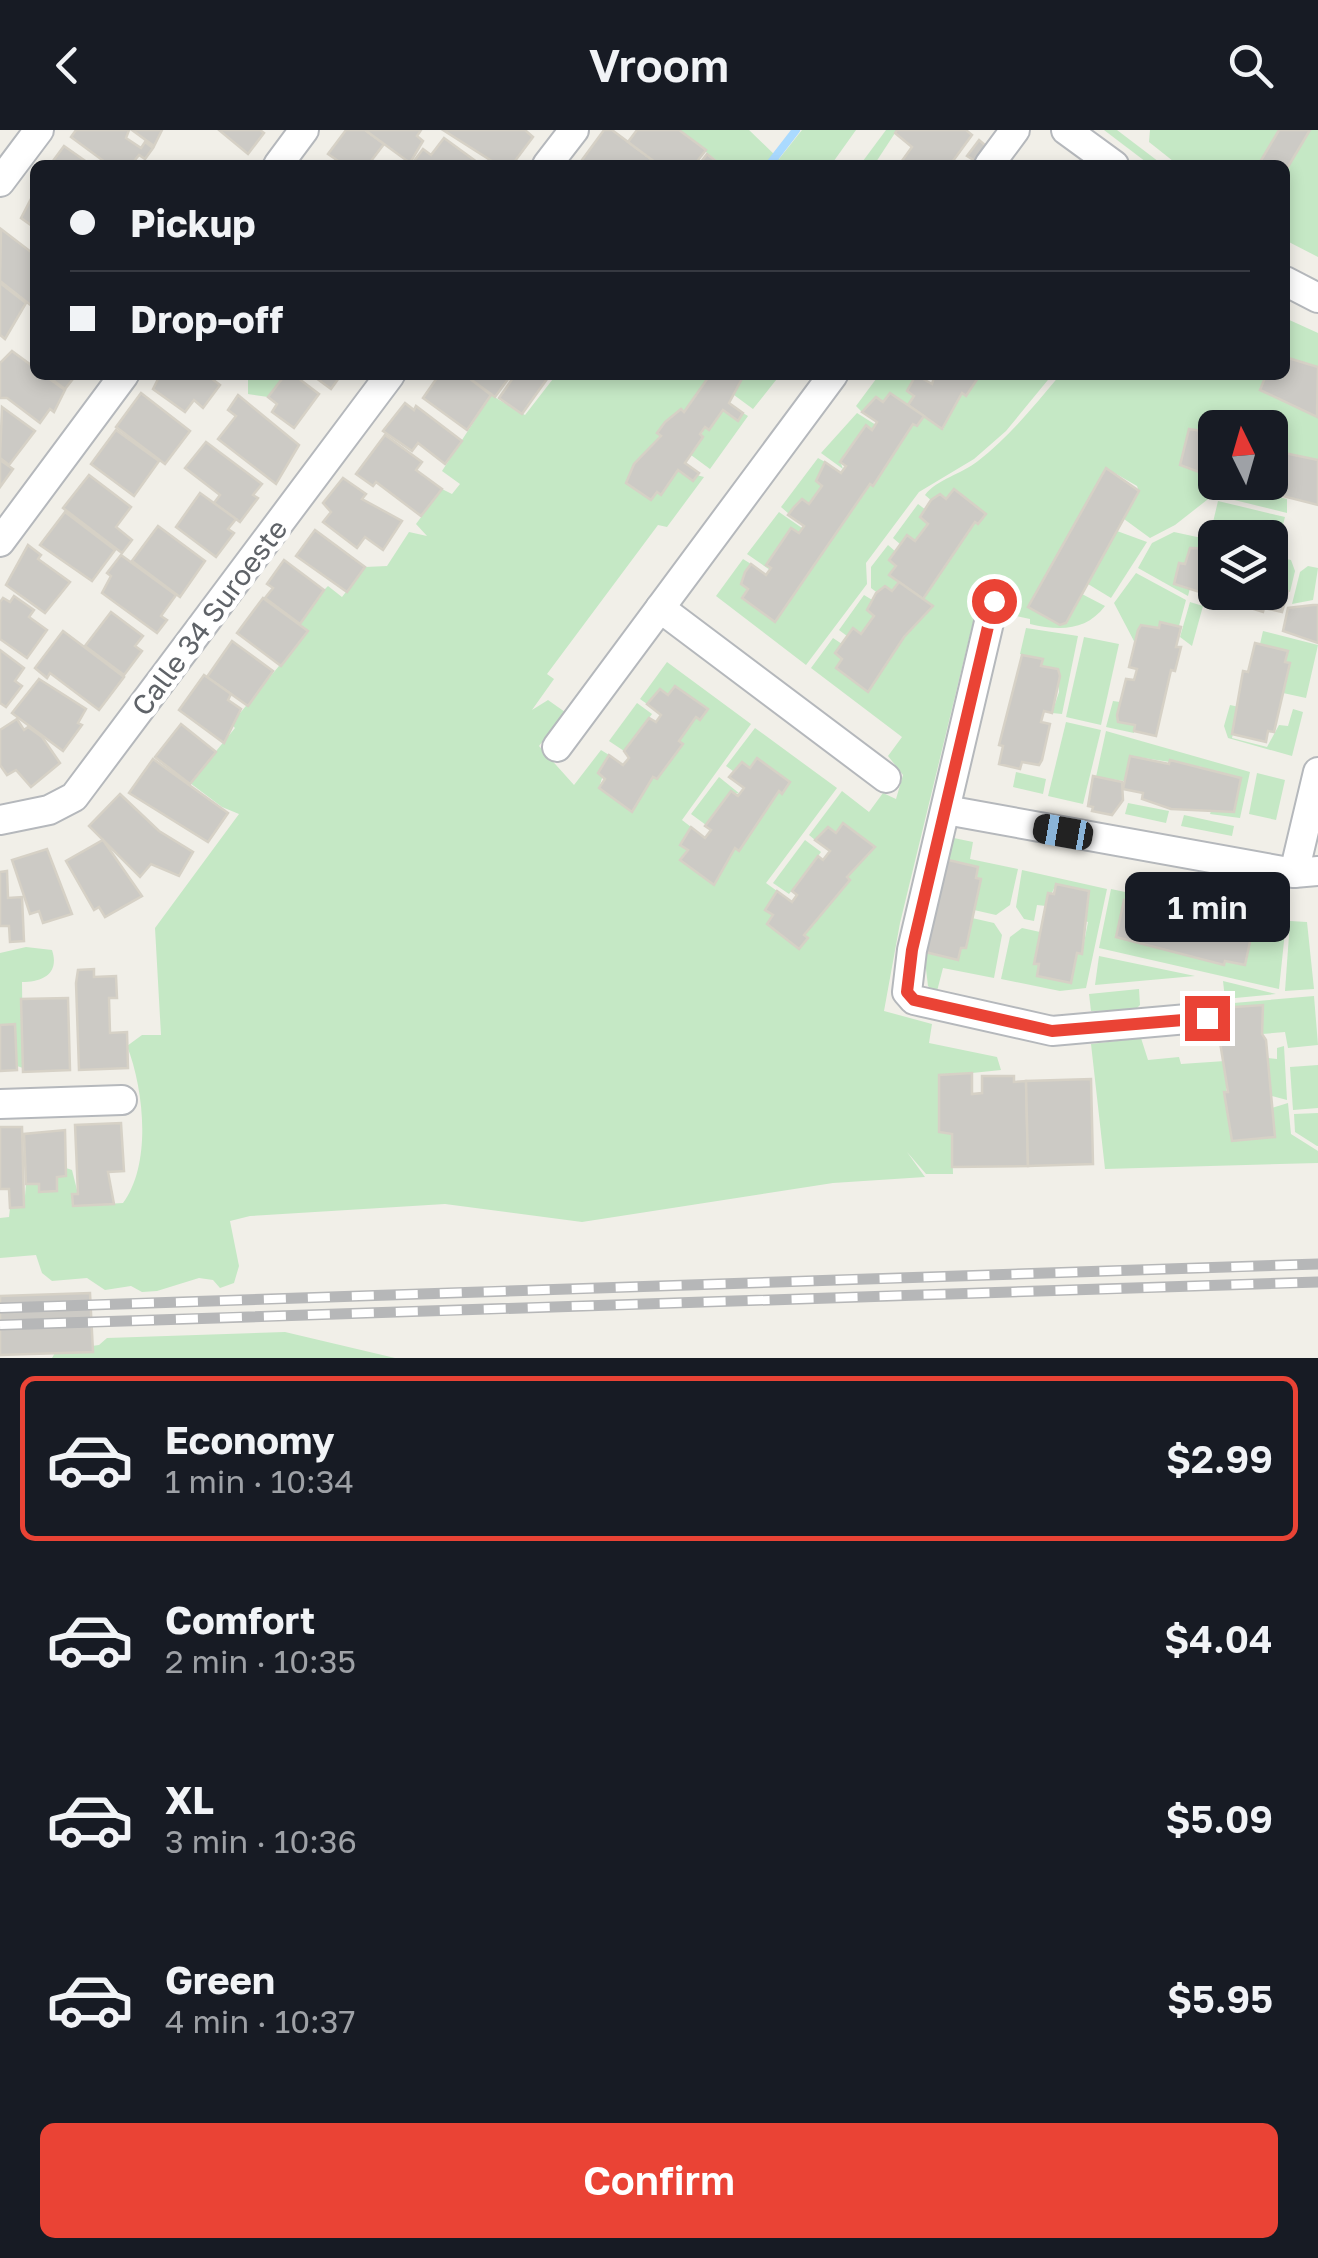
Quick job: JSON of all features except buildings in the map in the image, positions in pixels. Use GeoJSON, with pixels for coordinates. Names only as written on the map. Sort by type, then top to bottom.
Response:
{"type":"FeatureCollection","features":[{"type":"Feature","properties":{"kind":"street"},"geometry":{"type":"LineString","coordinates":[[0,182],[39,130]]}},
{"type":"Feature","properties":{"kind":"street"},"geometry":{"type":"LineString","coordinates":[[282,160],[304,130]]}},
{"type":"Feature","properties":{"kind":"street"},"geometry":{"type":"LineString","coordinates":[[552,160],[574,130]]}},
{"type":"Feature","properties":{"kind":"street"},"geometry":{"type":"LineString","coordinates":[[994,160],[1015,130]]}},
{"type":"Feature","properties":{"kind":"street"},"geometry":{"type":"LineString","coordinates":[[1066,130],[1107,160]]}},
{"type":"Feature","properties":{"kind":"street"},"geometry":{"type":"LineString","coordinates":[[1290,284],[1318,298]]}},
{"type":"Feature","properties":{"kind":"street"},"geometry":{"type":"LineString","coordinates":[[0,542],[120,380]]}},
{"type":"Feature","properties":{"kind":"street","name":"Calle 34 Suroeste"},"geometry":{"type":"LineString","coordinates":[[0,820],[49,810],[74,797],[386,380]]}},
{"type":"Feature","properties":{"kind":"street"},"geometry":{"type":"LineString","coordinates":[[557,747],[829,380]]}},
{"type":"Feature","properties":{"kind":"street"},"geometry":{"type":"LineString","coordinates":[[994,601],[906,982],[914,1000],[1052,1031],[1210,1018]]}},
{"type":"Feature","properties":{"kind":"street"},"geometry":{"type":"LineString","coordinates":[[660,608],[886,778]]}},
{"type":"Feature","properties":{"kind":"street"},"geometry":{"type":"LineString","coordinates":[[946,810],[1306,872],[1318,772]]}},
{"type":"Feature","properties":{"kind":"street"},"geometry":{"type":"LineString","coordinates":[[0,1104],[122,1100]]}},
{"type":"Feature","properties":{"kind":"green space"},"geometry":{"type":"Polygon","coordinates":[[[679,130],[749,130],[779,159],[802,130],[856,130],[835,160],[716,160],[679,130]]]}},
{"type":"Feature","properties":{"kind":"green space"},"geometry":{"type":"Polygon","coordinates":[[[886,130],[897,130],[877,160],[864,160],[886,130]]]}},
{"type":"Feature","properties":{"kind":"green space"},"geometry":{"type":"Polygon","coordinates":[[[1104,130],[1117,130],[1156,160],[1143,160],[1104,130]]]}},
{"type":"Feature","properties":{"kind":"green space"},"geometry":{"type":"Polygon","coordinates":[[[1150,130],[1318,130],[1318,257],[1290,243],[1290,160],[1172,160],[1149,142],[1150,130]]]}},
{"type":"Feature","properties":{"kind":"green space"},"geometry":{"type":"Polygon","coordinates":[[[1290,320],[1318,333],[1318,460],[1288,454],[1288,410],[1198,410],[1198,431],[1189,429],[1180,465],[1198,471],[1198,500],[1207,500],[1175,525],[1150,538],[1124,519],[1139,492],[1137,486],[1106,468],[1029,607],[1060,625],[1067,623],[1082,594],[1105,606],[1098,614],[1072,627],[1030,624],[1030,619],[1006,614],[1010,590],[991,585],[975,614],[900,923],[884,1011],[932,1024],[929,1043],[997,1057],[1001,1070],[972,1073],[939,1132],[952,1134],[953,1174],[926,1174],[907,1152],[925,1177],[833,1183],[582,1222],[445,1204],[250,1216],[230,1221],[239,1266],[234,1283],[220,1288],[213,1280],[199,1278],[157,1291],[142,1292],[131,1286],[105,1290],[87,1278],[52,1281],[42,1273],[36,1255],[0,1258],[0,1218],[9,1217],[10,1208],[24,1207],[26,1184],[39,1184],[40,1192],[57,1191],[57,1177],[66,1176],[66,1168],[72,1170],[78,1194],[72,1194],[73,1206],[123,1203],[138,1168],[142,1126],[138,1083],[127,1046],[142,1035],[161,1035],[155,928],[239,814],[222,807],[190,783],[235,728],[231,724],[307,632],[300,624],[324,590],[328,586],[342,597],[365,567],[387,566],[409,532],[427,536],[416,524],[442,489],[452,494],[460,484],[442,471],[491,395],[525,415],[552,380],[706,380],[684,412],[680,409],[657,432],[661,436],[634,463],[661,494],[678,470],[704,477],[667,527],[658,525],[547,674],[554,679],[532,710],[548,700],[565,712],[539,746],[574,785],[601,750],[609,755],[599,788],[631,812],[653,777],[657,779],[682,744],[679,741],[696,717],[700,720],[708,709],[675,686],[668,695],[660,689],[647,704],[640,699],[667,662],[751,724],[682,820],[691,827],[681,845],[688,850],[680,860],[714,884],[735,848],[739,850],[779,791],[782,793],[790,783],[758,759],[750,768],[733,771],[726,766],[755,728],[837,788],[766,883],[777,891],[766,910],[804,935],[850,881],[847,877],[865,854],[868,856],[875,847],[843,823],[836,833],[828,827],[815,840],[809,835],[842,791],[869,812],[883,793],[896,799],[903,775],[888,756],[902,737],[811,668],[833,638],[842,644],[842,659],[836,668],[868,692],[904,637],[932,607],[923,599],[975,522],[979,524],[986,514],[954,490],[946,499],[940,494],[933,502],[925,495],[990,451],[1056,380],[1290,380],[1290,320]]]}},
{"type":"Feature","properties":{"kind":"green space"},"geometry":{"type":"Polygon","coordinates":[[[248,380],[281,380],[268,397],[248,394],[248,380]]]}},
{"type":"Feature","properties":{"kind":"green space"},"geometry":{"type":"Polygon","coordinates":[[[742,380],[776,380],[753,409],[734,395],[742,380]]]}},
{"type":"Feature","properties":{"kind":"green space"},"geometry":{"type":"Polygon","coordinates":[[[875,380],[916,380],[914,396],[908,405],[890,393],[883,402],[876,397],[862,412],[856,406],[875,380]]]}},
{"type":"Feature","properties":{"kind":"green space"},"geometry":{"type":"Polygon","coordinates":[[[976,380],[1048,380],[1006,431],[974,459],[919,492],[866,563],[867,584],[806,665],[716,596],[743,559],[751,564],[748,589],[742,599],[775,621],[913,424],[917,426],[924,416],[943,429],[962,393],[966,395],[976,380]]]}},
{"type":"Feature","properties":{"kind":"green space"},"geometry":{"type":"Polygon","coordinates":[[[723,410],[737,421],[743,413],[748,416],[710,469],[691,455],[705,427],[709,429],[723,410]]]}},
{"type":"Feature","properties":{"kind":"green space"},"geometry":{"type":"Polygon","coordinates":[[[857,413],[876,425],[872,430],[865,426],[840,461],[843,469],[821,453],[857,413]]]}},
{"type":"Feature","properties":{"kind":"green space"},"geometry":{"type":"Polygon","coordinates":[[[818,458],[825,462],[816,481],[822,486],[809,504],[802,499],[789,514],[781,507],[818,458]]]}},
{"type":"Feature","properties":{"kind":"green space"},"geometry":{"type":"Polygon","coordinates":[[[1234,500],[1287,500],[1287,513],[1234,500]]]}},
{"type":"Feature","properties":{"kind":"green space"},"geometry":{"type":"Polygon","coordinates":[[[1218,501],[1285,517],[1284,520],[1214,520],[1218,501]]]}},
{"type":"Feature","properties":{"kind":"green space"},"geometry":{"type":"Polygon","coordinates":[[[918,504],[926,510],[920,517],[928,524],[915,541],[900,544],[893,538],[918,504]]]}},
{"type":"Feature","properties":{"kind":"green space"},"geometry":{"type":"Polygon","coordinates":[[[779,512],[802,528],[799,533],[791,528],[766,564],[770,570],[747,554],[779,512]]]}},
{"type":"Feature","properties":{"kind":"green space"},"geometry":{"type":"Polygon","coordinates":[[[1117,531],[1147,542],[1111,598],[1088,584],[1117,531]]]}},
{"type":"Feature","properties":{"kind":"green space"},"geometry":{"type":"Polygon","coordinates":[[[1174,532],[1198,537],[1198,548],[1185,564],[1179,563],[1174,584],[1190,588],[1188,596],[1138,568],[1152,543],[1174,532]]]}},
{"type":"Feature","properties":{"kind":"green space"},"geometry":{"type":"Polygon","coordinates":[[[888,545],[896,552],[896,566],[889,575],[899,582],[892,591],[879,594],[871,588],[871,567],[888,545]]]}},
{"type":"Feature","properties":{"kind":"green space"},"geometry":{"type":"Polygon","coordinates":[[[1288,559],[1295,571],[1288,592],[1288,559]]]}},
{"type":"Feature","properties":{"kind":"green space"},"geometry":{"type":"Polygon","coordinates":[[[1308,566],[1318,568],[1313,600],[1292,604],[1300,572],[1308,566]]]}},
{"type":"Feature","properties":{"kind":"green space"},"geometry":{"type":"Polygon","coordinates":[[[1136,573],[1186,600],[1179,626],[1160,622],[1159,628],[1142,625],[1135,643],[1114,603],[1136,573]]]}},
{"type":"Feature","properties":{"kind":"green space"},"geometry":{"type":"Polygon","coordinates":[[[864,595],[874,601],[867,610],[874,616],[861,634],[853,628],[847,636],[839,630],[864,595]]]}},
{"type":"Feature","properties":{"kind":"green space"},"geometry":{"type":"Polygon","coordinates":[[[1190,602],[1198,604],[1198,610],[1202,610],[1192,646],[1180,637],[1190,602]]]}},
{"type":"Feature","properties":{"kind":"green space"},"geometry":{"type":"Polygon","coordinates":[[[1026,628],[1078,636],[1062,714],[1052,713],[1059,692],[1058,669],[1041,666],[1042,659],[1020,654],[1026,628]]]}},
{"type":"Feature","properties":{"kind":"green space"},"geometry":{"type":"Polygon","coordinates":[[[1263,631],[1318,645],[1306,698],[1283,693],[1290,664],[1285,662],[1287,651],[1260,644],[1263,631]]]}},
{"type":"Feature","properties":{"kind":"green space"},"geometry":{"type":"Polygon","coordinates":[[[1084,637],[1119,644],[1101,725],[1066,717],[1084,637]]]}},
{"type":"Feature","properties":{"kind":"green space"},"geometry":{"type":"Polygon","coordinates":[[[1113,701],[1120,702],[1118,722],[1135,725],[1134,733],[1106,727],[1113,701]]]}},
{"type":"Feature","properties":{"kind":"green space"},"geometry":{"type":"Polygon","coordinates":[[[637,703],[652,714],[624,751],[609,741],[637,703]]]}},
{"type":"Feature","properties":{"kind":"green space"},"geometry":{"type":"Polygon","coordinates":[[[1230,705],[1239,707],[1232,738],[1267,747],[1279,725],[1288,726],[1293,709],[1303,712],[1292,756],[1228,738],[1224,726],[1230,705]]]}},
{"type":"Feature","properties":{"kind":"green space"},"geometry":{"type":"Polygon","coordinates":[[[1066,722],[1101,730],[1083,804],[1048,796],[1066,722]]]}},
{"type":"Feature","properties":{"kind":"green space"},"geometry":{"type":"Polygon","coordinates":[[[1106,731],[1250,772],[1240,818],[1210,814],[1212,808],[1234,812],[1241,779],[1202,771],[1202,767],[1131,756],[1124,781],[1096,777],[1106,731]]]}},
{"type":"Feature","properties":{"kind":"green space"},"geometry":{"type":"Polygon","coordinates":[[[1016,772],[1046,779],[1043,794],[1013,787],[1016,772]]]}},
{"type":"Feature","properties":{"kind":"green space"},"geometry":{"type":"Polygon","coordinates":[[[1257,773],[1285,780],[1276,820],[1249,814],[1257,773]]]}},
{"type":"Feature","properties":{"kind":"green space"},"geometry":{"type":"Polygon","coordinates":[[[719,777],[740,794],[731,792],[706,825],[691,814],[719,777]]]}},
{"type":"Feature","properties":{"kind":"green space"},"geometry":{"type":"Polygon","coordinates":[[[1128,803],[1169,811],[1166,823],[1125,814],[1128,803]]]}},
{"type":"Feature","properties":{"kind":"green space"},"geometry":{"type":"Polygon","coordinates":[[[1184,815],[1234,826],[1232,836],[1181,826],[1184,815]]]}},
{"type":"Feature","properties":{"kind":"green space"},"geometry":{"type":"Polygon","coordinates":[[[949,837],[973,842],[970,859],[1018,869],[1010,905],[996,915],[974,910],[978,867],[944,859],[949,837]]]}},
{"type":"Feature","properties":{"kind":"green space"},"geometry":{"type":"Polygon","coordinates":[[[805,840],[821,852],[789,894],[773,883],[805,840]]]}},
{"type":"Feature","properties":{"kind":"green space"},"geometry":{"type":"Polygon","coordinates":[[[1022,870],[1107,889],[1086,988],[1060,991],[1001,979],[1010,937],[1022,928],[1040,932],[1034,963],[1039,964],[1082,953],[1088,922],[1084,921],[1089,891],[1056,884],[1046,906],[1037,905],[1034,921],[1024,919],[1016,907],[1022,870]]]}},
{"type":"Feature","properties":{"kind":"green space"},"geometry":{"type":"Polygon","coordinates":[[[1111,889],[1130,893],[1128,901],[1124,901],[1117,937],[1224,965],[1225,961],[1245,965],[1253,918],[1286,922],[1279,989],[1099,948],[1111,889]]]}},
{"type":"Feature","properties":{"kind":"green space"},"geometry":{"type":"Polygon","coordinates":[[[972,918],[994,923],[1002,935],[994,978],[943,968],[936,995],[928,986],[923,944],[925,952],[958,960],[972,918]]]}},
{"type":"Feature","properties":{"kind":"green space"},"geometry":{"type":"Polygon","coordinates":[[[1290,921],[1307,922],[1314,989],[1285,991],[1290,921]]]}},
{"type":"Feature","properties":{"kind":"green space"},"geometry":{"type":"Polygon","coordinates":[[[26,947],[52,950],[54,965],[48,975],[22,982],[23,1068],[17,1066],[15,1025],[0,1025],[0,953],[26,947]]]}},
{"type":"Feature","properties":{"kind":"green space"},"geometry":{"type":"Polygon","coordinates":[[[1099,956],[1195,976],[1095,985],[1099,956]]]}},
{"type":"Feature","properties":{"kind":"green space"},"geometry":{"type":"Polygon","coordinates":[[[1223,981],[1276,994],[1225,999],[1223,981]]]}},
{"type":"Feature","properties":{"kind":"green space"},"geometry":{"type":"Polygon","coordinates":[[[1139,989],[1140,1005],[1135,1010],[1091,1011],[1089,994],[1139,989]]]}},
{"type":"Feature","properties":{"kind":"green space"},"geometry":{"type":"Polygon","coordinates":[[[1314,996],[1318,1045],[1288,1048],[1285,1032],[1262,1034],[1262,1005],[1221,1008],[1222,1027],[1213,1028],[1210,1005],[1314,996]]]}},
{"type":"Feature","properties":{"kind":"green space"},"geometry":{"type":"Polygon","coordinates":[[[1141,1038],[1148,1060],[1179,1057],[1181,1064],[1225,1061],[1228,1121],[1288,1103],[1291,1134],[1318,1151],[1318,1163],[1105,1169],[1091,1044],[1141,1038]]]}},
{"type":"Feature","properties":{"kind":"green space"},"geometry":{"type":"Polygon","coordinates":[[[1284,1046],[1287,1100],[1268,1095],[1268,1058],[1277,1059],[1277,1048],[1284,1046]]]}},
{"type":"Feature","properties":{"kind":"green space"},"geometry":{"type":"Polygon","coordinates":[[[1318,1065],[1318,1108],[1293,1110],[1290,1067],[1318,1065]]]}},
{"type":"Feature","properties":{"kind":"green space"},"geometry":{"type":"Polygon","coordinates":[[[1318,1113],[1317,1146],[1295,1132],[1294,1114],[1318,1113]]]}},
{"type":"Feature","properties":{"kind":"green space"},"geometry":{"type":"Polygon","coordinates":[[[285,1332],[395,1358],[52,1358],[56,1351],[99,1345],[107,1338],[285,1332]]]}},
{"type":"Feature","properties":{"kind":"waterway"},"geometry":{"type":"LineString","coordinates":[[773,160],[796,130]]}},
{"type":"Feature","properties":{"kind":"railway"},"geometry":{"type":"LineString","coordinates":[[0,1308],[1318,1264]]}},
{"type":"Feature","properties":{"kind":"railway"},"geometry":{"type":"LineString","coordinates":[[0,1325],[1318,1282]]}},
{"type":"Feature","properties":{"kind":"route"},"geometry":{"type":"LineString","coordinates":[[994,601],[912,950],[907,992],[914,1000],[1052,1031],[1207,1018]]}}]}
